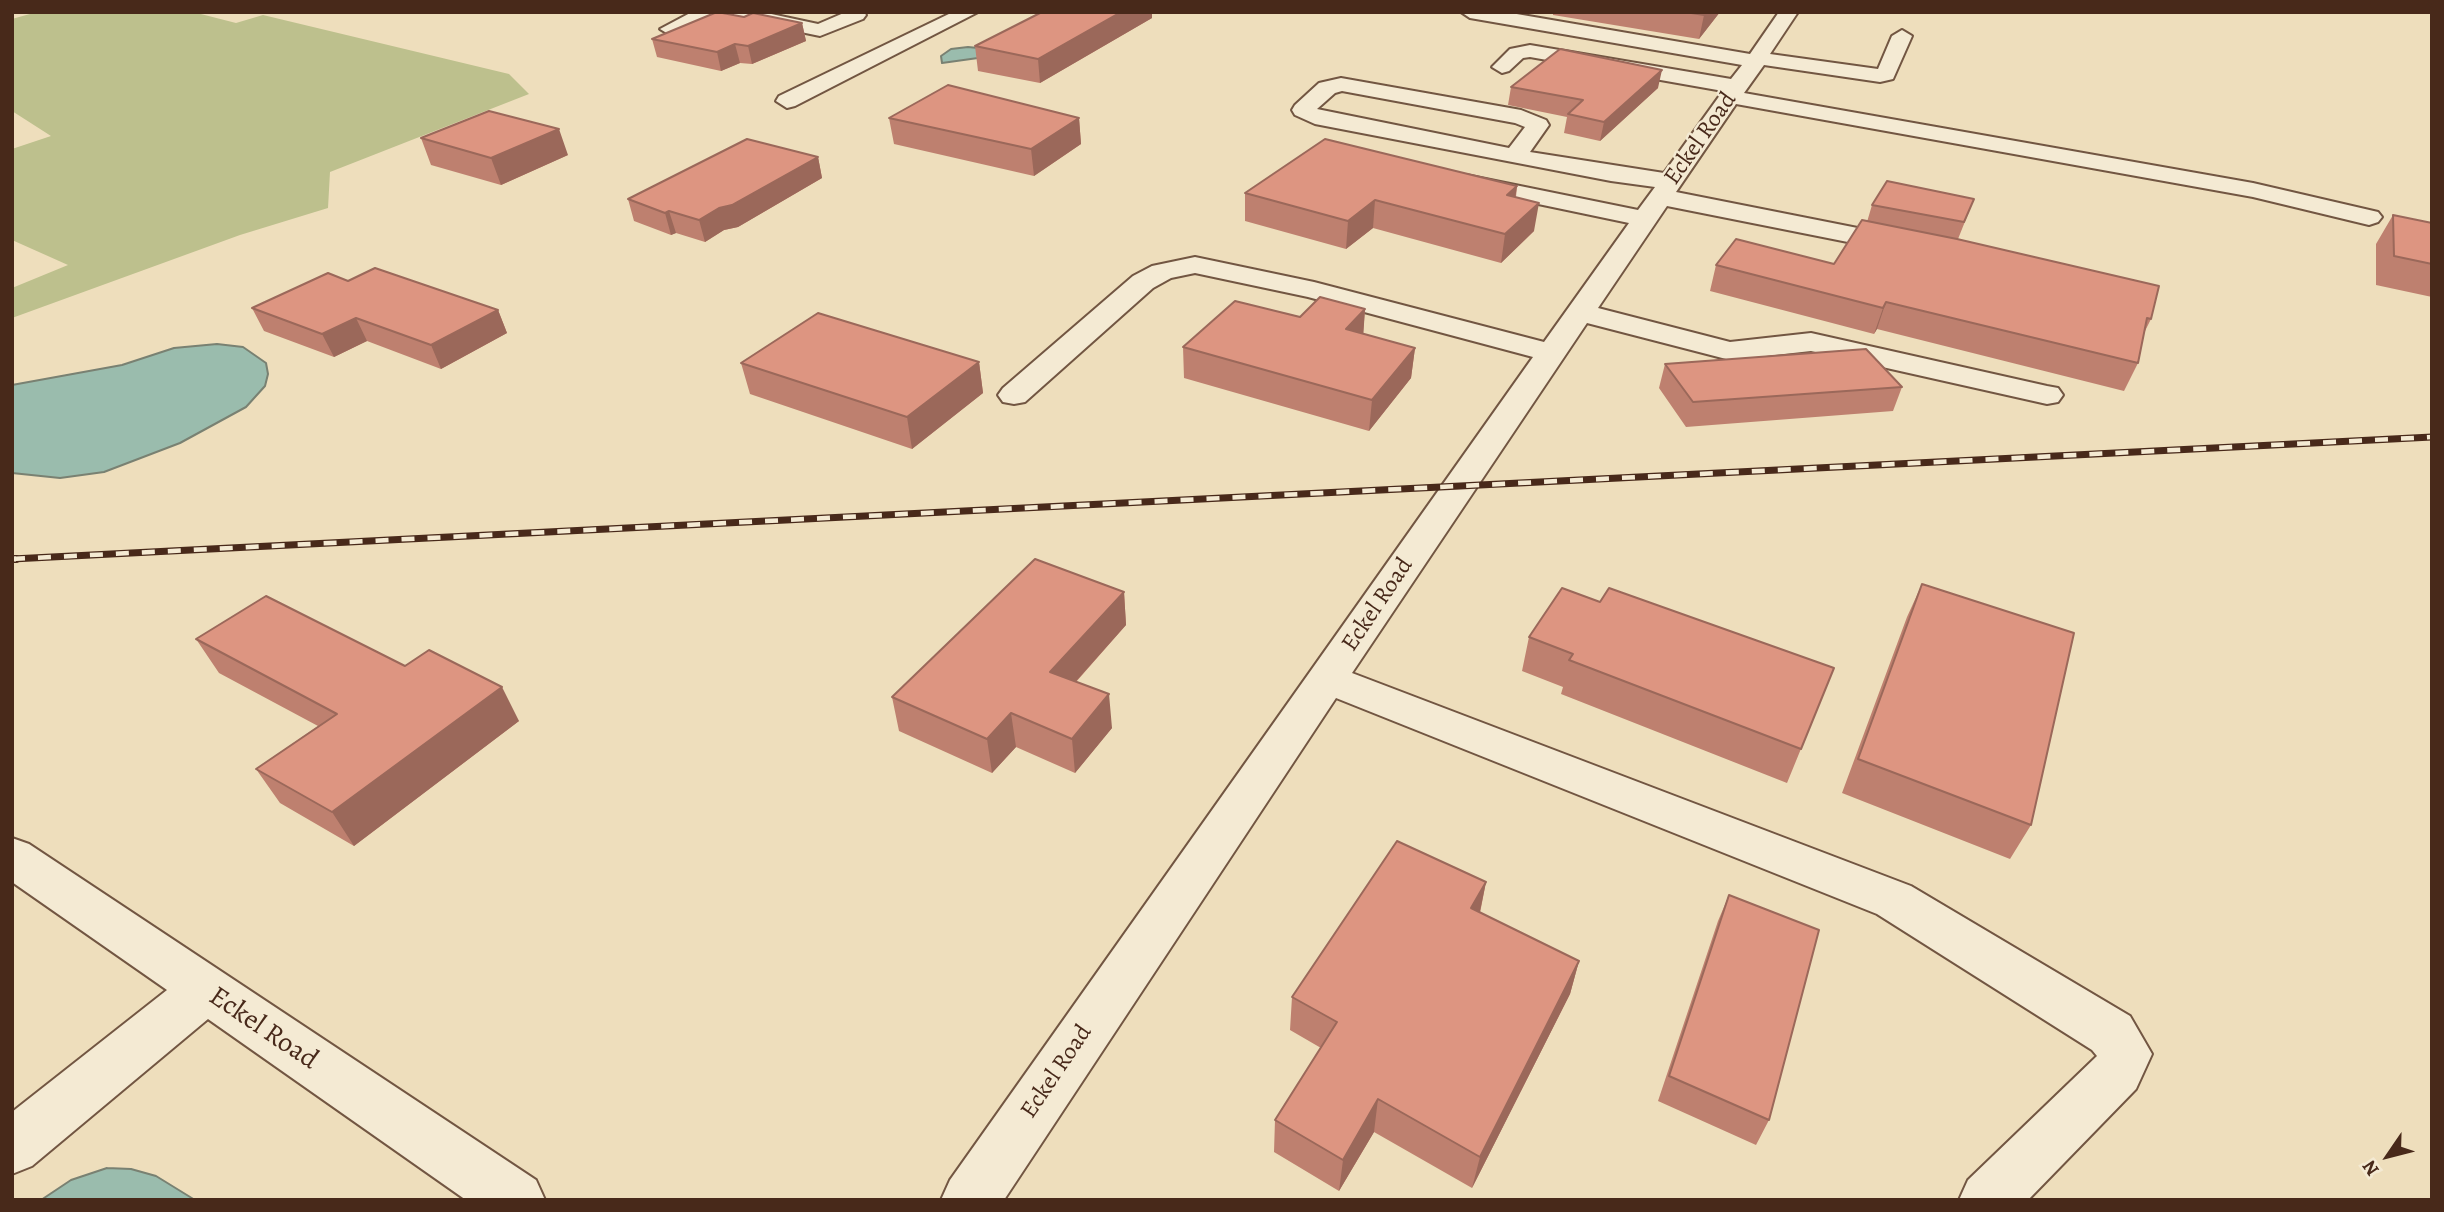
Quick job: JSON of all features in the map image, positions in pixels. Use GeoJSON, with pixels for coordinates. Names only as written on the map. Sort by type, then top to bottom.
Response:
{"type":"FeatureCollection","features":[{"type":"Feature","properties":{"kind":"street"},"geometry":{"type":"LineString","coordinates":[[670,29],[709,12]]}},
{"type":"Feature","properties":{"kind":"street"},"geometry":{"type":"LineString","coordinates":[[733,12],[820,30],[855,15]]}},
{"type":"Feature","properties":{"kind":"street"},"geometry":{"type":"LineString","coordinates":[[787,101],[969,12]]}},
{"type":"Feature","properties":{"kind":"street"},"geometry":{"type":"LineString","coordinates":[[1470,12],[2369,217]]}},
{"type":"Feature","properties":{"kind":"street","name":"Eckel Road"},"geometry":{"type":"LineString","coordinates":[[970,1200],[1789,12]]}},
{"type":"Feature","properties":{"kind":"street"},"geometry":{"type":"LineString","coordinates":[[895,23],[933,30]]}},
{"type":"Feature","properties":{"kind":"street"},"geometry":{"type":"LineString","coordinates":[[1502,67],[1517,53],[1530,51],[1746,76],[1880,76],[1886,75],[1902,36]]}},
{"type":"Feature","properties":{"kind":"street"},"geometry":{"type":"LineString","coordinates":[[1515,156],[1538,125],[1521,117],[1341,84],[1327,88],[1303,110],[1315,117],[1515,156],[1659,199]]}},
{"type":"Feature","properties":{"kind":"street"},"geometry":{"type":"LineString","coordinates":[[1447,178],[1659,199],[1922,248]]}},
{"type":"Feature","properties":{"kind":"street"},"geometry":{"type":"LineString","coordinates":[[1014,394],[1143,282],[1162,272],[1195,265],[1216,267],[1314,290],[1552,353]]}},
{"type":"Feature","properties":{"kind":"street"},"geometry":{"type":"LineString","coordinates":[[1581,312],[1730,351],[1811,342],[2047,395]]}},
{"type":"Feature","properties":{"kind":"street"},"geometry":{"type":"LineString","coordinates":[[1327,679],[1894,900],[2111,1033],[2125,1054],[2117,1072],[1988,1200]]}},
{"type":"Feature","properties":{"kind":"street","name":"Eckel Road"},"geometry":{"type":"LineString","coordinates":[[12,857],[516,1200]]}},
{"type":"Feature","properties":{"kind":"street"},"geometry":{"type":"LineString","coordinates":[[12,1147],[205,990]]}},
{"type":"Feature","properties":{"kind":"green space"},"geometry":{"type":"Polygon","coordinates":[[[37,12],[193,12],[236,23],[263,15],[509,74],[529,94],[330,172],[328,208],[240,235],[12,318],[12,288],[68,265],[12,240],[12,149],[51,136],[12,111],[12,19],[37,12]]]}},
{"type":"Feature","properties":{"kind":"shaded area"},"geometry":{"type":"Polygon","coordinates":[[[978,48],[978,58],[942,63],[941,56],[951,49],[978,48]]]}},
{"type":"Feature","properties":{"kind":"shaded area"},"geometry":{"type":"Polygon","coordinates":[[[217,344],[243,347],[266,363],[268,374],[265,386],[246,407],[180,443],[104,472],[60,478],[12,473],[12,385],[122,365],[174,348],[217,344]]]}},
{"type":"Feature","properties":{"kind":"shaded area"},"geometry":{"type":"Polygon","coordinates":[[[107,1168],[131,1169],[156,1176],[195,1200],[41,1200],[71,1180],[107,1168]]]}},
{"type":"Feature","properties":{"kind":"building"},"geometry":{"type":"Polygon","coordinates":[[[717,12],[744,17],[753,13],[802,23],[748,46],[735,44],[717,52],[652,39],[717,12]]]}},
{"type":"Feature","properties":{"kind":"building"},"geometry":{"type":"Polygon","coordinates":[[[1042,12],[1121,12],[1038,59],[975,46],[1042,12]]]}},
{"type":"Feature","properties":{"kind":"building"},"geometry":{"type":"Polygon","coordinates":[[[1685,12],[1707,12],[1704,15],[1685,12]]]}},
{"type":"Feature","properties":{"kind":"building"},"geometry":{"type":"Polygon","coordinates":[[[1560,49],[1662,70],[1604,122],[1568,114],[1583,100],[1511,87],[1560,49]]]}},
{"type":"Feature","properties":{"kind":"building"},"geometry":{"type":"Polygon","coordinates":[[[948,85],[1079,118],[1031,149],[889,118],[948,85]]]}},
{"type":"Feature","properties":{"kind":"building"},"geometry":{"type":"Polygon","coordinates":[[[489,111],[559,129],[491,158],[421,138],[489,111]]]}},
{"type":"Feature","properties":{"kind":"building"},"geometry":{"type":"Polygon","coordinates":[[[747,139],[818,157],[732,205],[719,208],[699,220],[669,211],[665,213],[628,199],[747,139]]]}},
{"type":"Feature","properties":{"kind":"building"},"geometry":{"type":"Polygon","coordinates":[[[1325,139],[1517,186],[1507,195],[1539,203],[1505,234],[1375,200],[1348,221],[1245,193],[1325,139]]]}},
{"type":"Feature","properties":{"kind":"building"},"geometry":{"type":"Polygon","coordinates":[[[1887,181],[1974,199],[1964,222],[1872,205],[1887,181]]]}},
{"type":"Feature","properties":{"kind":"building"},"geometry":{"type":"Polygon","coordinates":[[[2393,215],[2432,223],[2432,264],[2394,256],[2393,215]]]}},
{"type":"Feature","properties":{"kind":"building"},"geometry":{"type":"Polygon","coordinates":[[[1862,220],[2159,286],[2151,319],[2147,318],[2138,363],[1886,302],[1883,308],[1716,265],[1736,239],[1834,264],[1862,220]]]}},
{"type":"Feature","properties":{"kind":"building"},"geometry":{"type":"Polygon","coordinates":[[[375,268],[498,310],[431,345],[356,318],[322,334],[252,308],[328,273],[348,281],[375,268]]]}},
{"type":"Feature","properties":{"kind":"building"},"geometry":{"type":"Polygon","coordinates":[[[1320,297],[1365,309],[1346,329],[1415,348],[1372,400],[1183,347],[1235,301],[1300,317],[1320,297]]]}},
{"type":"Feature","properties":{"kind":"building"},"geometry":{"type":"Polygon","coordinates":[[[818,313],[979,362],[907,417],[741,363],[818,313]]]}},
{"type":"Feature","properties":{"kind":"building"},"geometry":{"type":"Polygon","coordinates":[[[1866,349],[1902,387],[1693,402],[1665,364],[1866,349]]]}},
{"type":"Feature","properties":{"kind":"building"},"geometry":{"type":"Polygon","coordinates":[[[1035,559],[1124,592],[1050,672],[1109,694],[1072,739],[1011,713],[987,739],[892,697],[1035,559]]]}},
{"type":"Feature","properties":{"kind":"building"},"geometry":{"type":"Polygon","coordinates":[[[1922,584],[2074,633],[2031,825],[1858,759],[1922,584]]]}},
{"type":"Feature","properties":{"kind":"building"},"geometry":{"type":"Polygon","coordinates":[[[1562,588],[1600,602],[1609,588],[1834,668],[1801,749],[1569,660],[1573,654],[1529,637],[1562,588]]]}},
{"type":"Feature","properties":{"kind":"building"},"geometry":{"type":"Polygon","coordinates":[[[266,596],[405,666],[429,650],[502,687],[332,812],[256,769],[337,714],[196,639],[266,596]]]}},
{"type":"Feature","properties":{"kind":"building"},"geometry":{"type":"Polygon","coordinates":[[[1397,841],[1486,882],[1471,908],[1579,961],[1480,1157],[1378,1099],[1343,1160],[1275,1120],[1337,1022],[1292,997],[1397,841]]]}},
{"type":"Feature","properties":{"kind":"building"},"geometry":{"type":"Polygon","coordinates":[[[1729,895],[1819,930],[1769,1120],[1669,1076],[1729,895]]]}},
{"type":"Feature","properties":{"kind":"railway"},"geometry":{"type":"LineString","coordinates":[[16,559],[12,559],[2432,437]]}}]}
